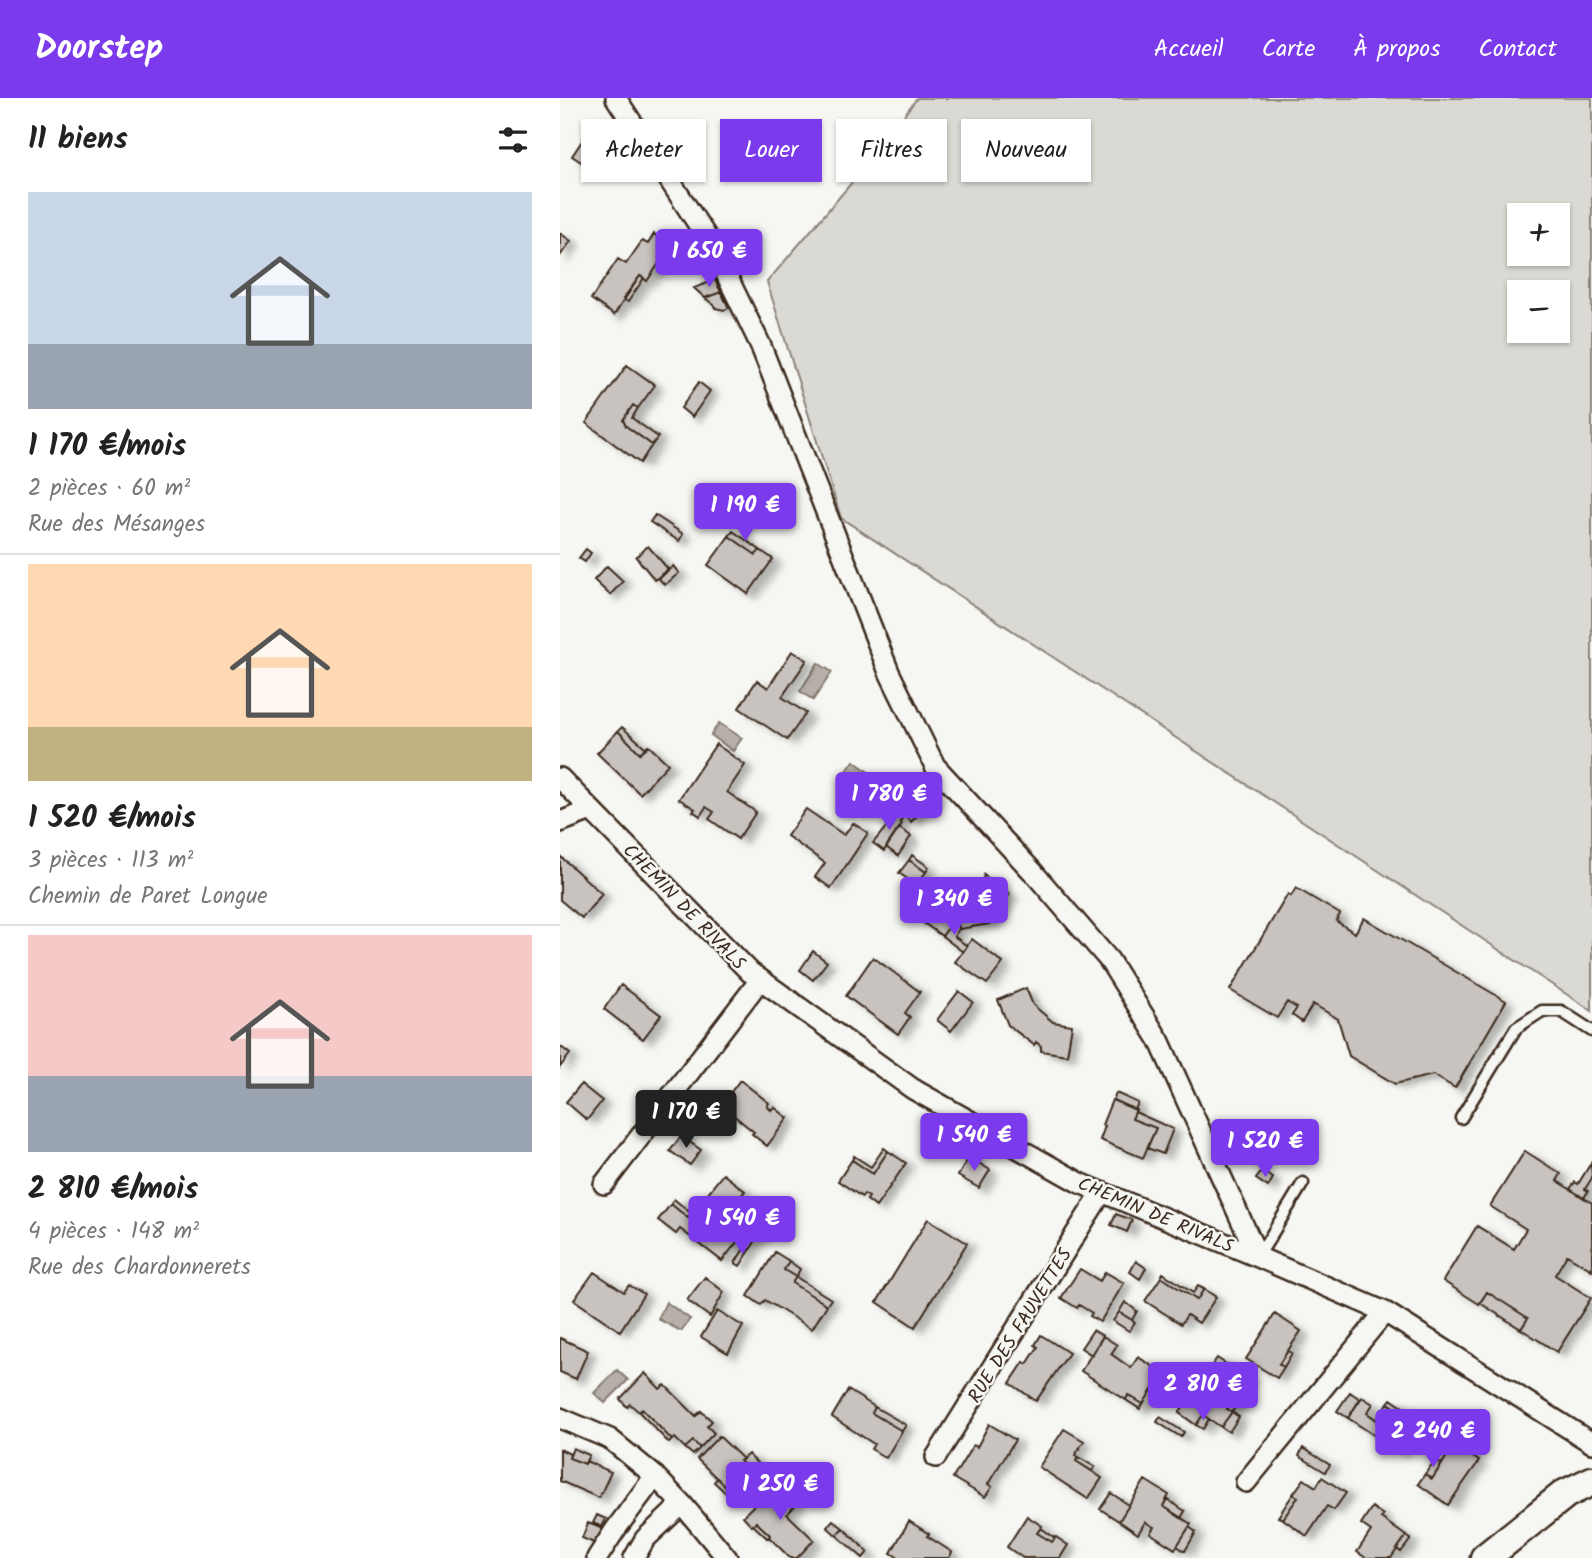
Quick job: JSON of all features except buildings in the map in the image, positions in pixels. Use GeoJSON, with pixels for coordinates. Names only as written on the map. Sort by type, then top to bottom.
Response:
{"type":"FeatureCollection","features":[{"type":"Feature","properties":{"kind":"street"},"geometry":{"type":"LineString","coordinates":[[616,98],[713,247],[760,344],[889,672],[935,766],[1033,872],[1109,960],[1158,1041],[1258,1257]]}},
{"type":"Feature","properties":{"kind":"street","name":"CHEMIN DE RIVALS"},"geometry":{"type":"LineString","coordinates":[[560,778],[750,972],[913,1089],[1080,1183],[1385,1312],[1592,1443]]}},
{"type":"Feature","properties":{"kind":"street"},"geometry":{"type":"LineString","coordinates":[[560,822],[591,810]]}},
{"type":"Feature","properties":{"kind":"street"},"geometry":{"type":"LineString","coordinates":[[604,1184],[760,980]]}},
{"type":"Feature","properties":{"kind":"street","name":"RUE DES FAUVETTES"},"geometry":{"type":"LineString","coordinates":[[936,1457],[1102,1192]]}},
{"type":"Feature","properties":{"kind":"street"},"geometry":{"type":"LineString","coordinates":[[1245,1482],[1385,1312]]}},
{"type":"Feature","properties":{"kind":"street"},"geometry":{"type":"LineString","coordinates":[[560,1418],[610,1439],[655,1476],[727,1558]]}},
{"type":"Feature","properties":{"kind":"street"},"geometry":{"type":"LineString","coordinates":[[597,1558],[655,1476]]}},
{"type":"Feature","properties":{"kind":"street"},"geometry":{"type":"LineString","coordinates":[[1485,1558],[1565,1494],[1592,1481]]}},
{"type":"Feature","properties":{"kind":"street"},"geometry":{"type":"LineString","coordinates":[[634,1558],[645,1539],[682,1504]]}},
{"type":"Feature","properties":{"kind":"lane"},"geometry":{"type":"LineString","coordinates":[[1461,1118],[1516,1028],[1542,1011],[1561,1011],[1592,1031]]}},
{"type":"Feature","properties":{"kind":"lane"},"geometry":{"type":"LineString","coordinates":[[1258,1257],[1303,1183]]}},
{"type":"Feature","properties":{"kind":"shaded area"},"geometry":{"type":"Polygon","coordinates":[[[917,98],[1592,98],[1592,1011],[841,518],[767,282],[852,182],[947,182],[947,119],[901,119],[917,98]]]}},
{"type":"Feature","properties":{"kind":"shaded area"},"geometry":{"type":"Polygon","coordinates":[[[818,663],[832,672],[813,700],[800,691],[818,663]]]}},
{"type":"Feature","properties":{"kind":"shaded area"},"geometry":{"type":"Polygon","coordinates":[[[719,723],[742,738],[733,751],[711,735],[719,723]]]}},
{"type":"Feature","properties":{"kind":"shaded area"},"geometry":{"type":"Polygon","coordinates":[[[854,761],[888,787],[871,810],[864,804],[862,795],[841,779],[854,761]]]}},
{"type":"Feature","properties":{"kind":"shaded area"},"geometry":{"type":"Polygon","coordinates":[[[666,1302],[690,1319],[681,1331],[658,1319],[666,1302]]]}},
{"type":"Feature","properties":{"kind":"shaded area"},"geometry":{"type":"Polygon","coordinates":[[[617,1370],[628,1380],[605,1403],[594,1393],[617,1370]]]}}]}
